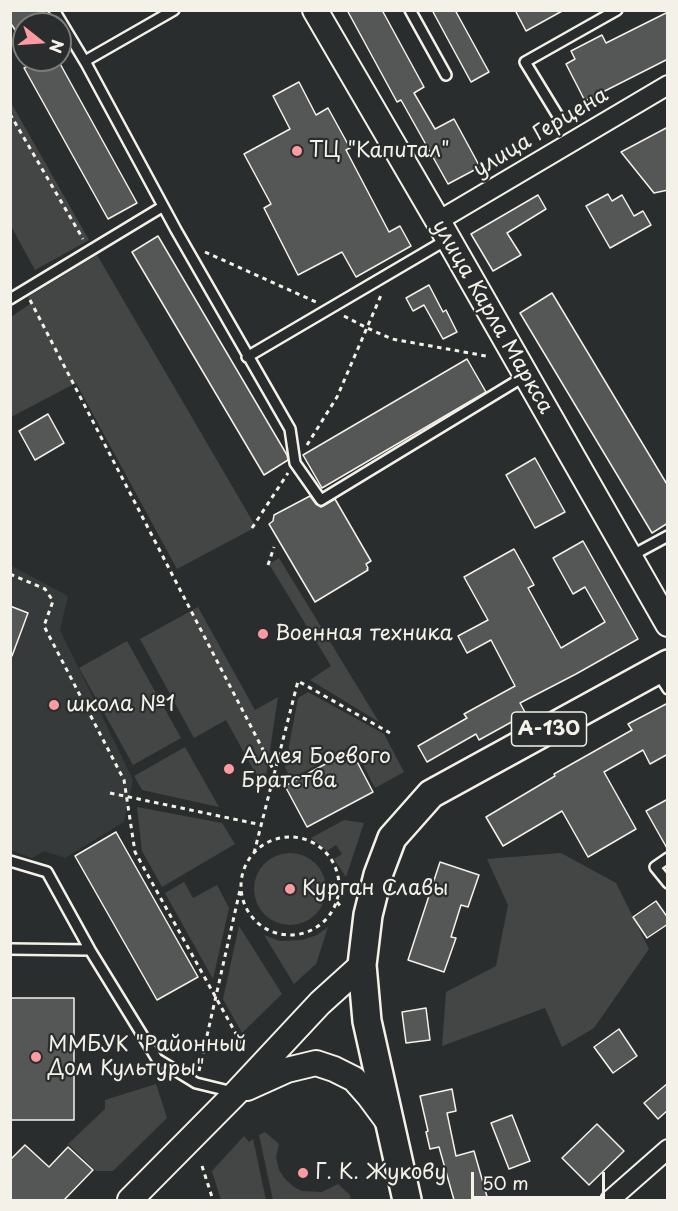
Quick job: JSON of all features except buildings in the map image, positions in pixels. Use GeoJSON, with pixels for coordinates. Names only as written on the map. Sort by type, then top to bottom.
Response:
{"type":"FeatureCollection","features":[{"type":"Feature","properties":{"kind":"main road","name":"улица Карла Маркса"},"geometry":{"type":"LineString","coordinates":[[315,10],[668,624]]}},
{"type":"Feature","properties":{"kind":"main road","name":"А-130"},"geometry":{"type":"LineString","coordinates":[[407,1200],[367,1021],[362,965],[368,915],[378,875],[392,838],[431,794],[664,674]]}},
{"type":"Feature","properties":{"kind":"main road"},"geometry":{"type":"LineString","coordinates":[[130,1200],[320,1004],[362,965]]}},
{"type":"Feature","properties":{"kind":"main road"},"geometry":{"type":"LineString","coordinates":[[236,1093],[287,1070],[316,1063],[354,1079],[389,1123]]}},
{"type":"Feature","properties":{"kind":"street","name":"улица Герцена"},"geometry":{"type":"LineString","coordinates":[[443,230],[668,85]]}},
{"type":"Feature","properties":{"kind":"street"},"geometry":{"type":"LineString","coordinates":[[610,1200],[668,1149]]}},
{"type":"Feature","properties":{"kind":"lane"},"geometry":{"type":"LineString","coordinates":[[54,10],[85,61],[162,207],[290,429],[296,463],[321,500],[526,375]]}},
{"type":"Feature","properties":{"kind":"lane"},"geometry":{"type":"LineString","coordinates":[[85,61],[174,10]]}},
{"type":"Feature","properties":{"kind":"lane"},"geometry":{"type":"LineString","coordinates":[[410,10],[446,75]]}},
{"type":"Feature","properties":{"kind":"lane"},"geometry":{"type":"LineString","coordinates":[[558,116],[525,62],[617,10]]}},
{"type":"Feature","properties":{"kind":"lane"},"geometry":{"type":"LineString","coordinates":[[10,299],[162,207]]}},
{"type":"Feature","properties":{"kind":"lane"},"geometry":{"type":"LineString","coordinates":[[247,357],[392,272],[443,230]]}},
{"type":"Feature","properties":{"kind":"lane"},"geometry":{"type":"LineString","coordinates":[[629,557],[668,536]]}},
{"type":"Feature","properties":{"kind":"lane"},"geometry":{"type":"LineString","coordinates":[[668,858],[655,867],[668,883]]}},
{"type":"Feature","properties":{"kind":"lane"},"geometry":{"type":"LineString","coordinates":[[10,861],[47,872],[90,950],[157,1059],[196,1083],[236,1093]]}},
{"type":"Feature","properties":{"kind":"lane"},"geometry":{"type":"LineString","coordinates":[[10,949],[90,950]]}},
{"type":"Feature","properties":{"kind":"path"},"geometry":{"type":"LineString","coordinates":[[10,114],[90,251]]}},
{"type":"Feature","properties":{"kind":"path"},"geometry":{"type":"LineString","coordinates":[[252,528],[337,397],[392,272]]}},
{"type":"Feature","properties":{"kind":"path"},"geometry":{"type":"LineString","coordinates":[[26,290],[275,773]]}},
{"type":"Feature","properties":{"kind":"path"},"geometry":{"type":"LineString","coordinates":[[268,565],[274,547]]}},
{"type":"Feature","properties":{"kind":"path"},"geometry":{"type":"LineString","coordinates":[[10,574],[45,589],[53,601],[44,626],[123,780],[135,852],[245,1050]]}},
{"type":"Feature","properties":{"kind":"path"},"geometry":{"type":"LineString","coordinates":[[254,853],[298,681],[390,733]]}},
{"type":"Feature","properties":{"kind":"path"},"geometry":{"type":"LineString","coordinates":[[110,793],[262,825]]}},
{"type":"Feature","properties":{"kind":"path"},"geometry":{"type":"LineString","coordinates":[[196,1083],[243,872],[250,858],[261,846],[275,839],[290,837],[306,839],[320,846],[330,857],[337,871],[340,887],[337,902],[329,917],[316,928],[300,935],[283,935],[267,930],[254,920],[244,905],[241,888]]}},
{"type":"Feature","properties":{"kind":"path"},"geometry":{"type":"LineString","coordinates":[[337,902],[342,908]]}},
{"type":"Feature","properties":{"kind":"path"},"geometry":{"type":"LineString","coordinates":[[202,1166],[213,1200]]}},
{"type":"Feature","properties":{"kind":"shaded area"},"geometry":{"type":"Polygon","coordinates":[[[10,101],[89,240],[35,270],[11,226],[10,101]]]}},
{"type":"Feature","properties":{"kind":"shaded area"},"geometry":{"type":"Polygon","coordinates":[[[97,255],[256,527],[177,569],[76,383],[11,417],[11,317],[30,304],[28,297],[97,255]]]}},
{"type":"Feature","properties":{"kind":"shaded area"},"geometry":{"type":"Polygon","coordinates":[[[279,558],[379,722],[310,680],[331,666],[269,564],[279,558]]]}},
{"type":"Feature","properties":{"kind":"shaded area","name":"школа №1"},"geometry":{"type":"Polygon","coordinates":[[[10,565],[68,596],[60,630],[133,780],[124,822],[65,858],[44,851],[32,858],[11,850],[10,565]]]}},
{"type":"Feature","properties":{"kind":"shaded area"},"geometry":{"type":"Polygon","coordinates":[[[198,607],[255,710],[278,697],[264,789],[226,720],[194,738],[140,639],[198,607]]]}},
{"type":"Feature","properties":{"kind":"shaded area"},"geometry":{"type":"Polygon","coordinates":[[[127,641],[181,738],[133,765],[79,668],[127,641]]]}},
{"type":"Feature","properties":{"kind":"shaded area"},"geometry":{"type":"Polygon","coordinates":[[[308,692],[384,734],[404,772],[375,788],[353,745],[291,779],[285,767],[298,698],[308,692]]]}},
{"type":"Feature","properties":{"kind":"shaded area"},"geometry":{"type":"Polygon","coordinates":[[[185,747],[219,807],[142,790],[134,776],[185,747]]]}},
{"type":"Feature","properties":{"kind":"shaded area"},"geometry":{"type":"Polygon","coordinates":[[[137,807],[222,823],[235,844],[162,887],[142,851],[137,807]]]}},
{"type":"Feature","properties":{"kind":"shaded area"},"geometry":{"type":"Polygon","coordinates":[[[344,820],[364,823],[346,877],[334,859],[342,854],[336,845],[327,851],[311,838],[344,820]]]}},
{"type":"Feature","properties":{"kind":"shaded area","name":"Курган Славы"},"geometry":{"type":"Polygon","coordinates":[[[283,853],[297,853],[316,863],[326,882],[326,896],[316,915],[297,925],[283,925],[264,915],[254,896],[254,882],[264,863],[283,853]]]}},
{"type":"Feature","properties":{"kind":"shaded area"},"geometry":{"type":"Polygon","coordinates":[[[561,853],[616,883],[649,949],[594,1028],[562,1047],[545,1008],[442,1046],[446,992],[496,966],[508,905],[487,859],[561,853]]]}},
{"type":"Feature","properties":{"kind":"shaded area"},"geometry":{"type":"Polygon","coordinates":[[[184,882],[193,898],[217,885],[229,908],[213,979],[165,893],[184,882]]]}},
{"type":"Feature","properties":{"kind":"shaded area"},"geometry":{"type":"Polygon","coordinates":[[[239,926],[282,994],[242,1033],[223,999],[239,926]]]}},
{"type":"Feature","properties":{"kind":"shaded area"},"geometry":{"type":"Polygon","coordinates":[[[328,927],[316,964],[294,984],[264,935],[280,941],[302,940],[317,935],[328,927]]]}},
{"type":"Feature","properties":{"kind":"shaded area"},"geometry":{"type":"Polygon","coordinates":[[[156,1084],[167,1118],[113,1171],[96,1171],[68,1144],[105,1109],[105,1100],[156,1084]]]}},
{"type":"Feature","properties":{"kind":"shaded area"},"geometry":{"type":"Polygon","coordinates":[[[265,1132],[279,1144],[276,1157],[279,1170],[294,1187],[302,1191],[322,1192],[338,1184],[350,1195],[351,1200],[273,1200],[259,1135],[265,1132]]]}},
{"type":"Feature","properties":{"kind":"shaded area"},"geometry":{"type":"Polygon","coordinates":[[[244,1136],[249,1142],[253,1139],[266,1200],[221,1200],[212,1171],[244,1136]]]}},
{"type":"Feature","properties":{"kind":"place","name":"ТЦ \"Капитал\""},"geometry":{"type":"Point","coordinates":[297,151]}},
{"type":"Feature","properties":{"kind":"place","name":"Военная техника"},"geometry":{"type":"Point","coordinates":[263,634]}},
{"type":"Feature","properties":{"kind":"place","name":"школа №1"},"geometry":{"type":"Point","coordinates":[54,705]}},
{"type":"Feature","properties":{"kind":"place","name":"Аллея Боевого Братства"},"geometry":{"type":"Point","coordinates":[229,769]}},
{"type":"Feature","properties":{"kind":"place","name":"Курган Славы"},"geometry":{"type":"Point","coordinates":[290,889]}},
{"type":"Feature","properties":{"kind":"place","name":"ММБУК \"Районный Дом Культуры\""},"geometry":{"type":"Point","coordinates":[36,1057]}},
{"type":"Feature","properties":{"kind":"place","name":"Г. К. Жукову"},"geometry":{"type":"Point","coordinates":[303,1173]}}]}
